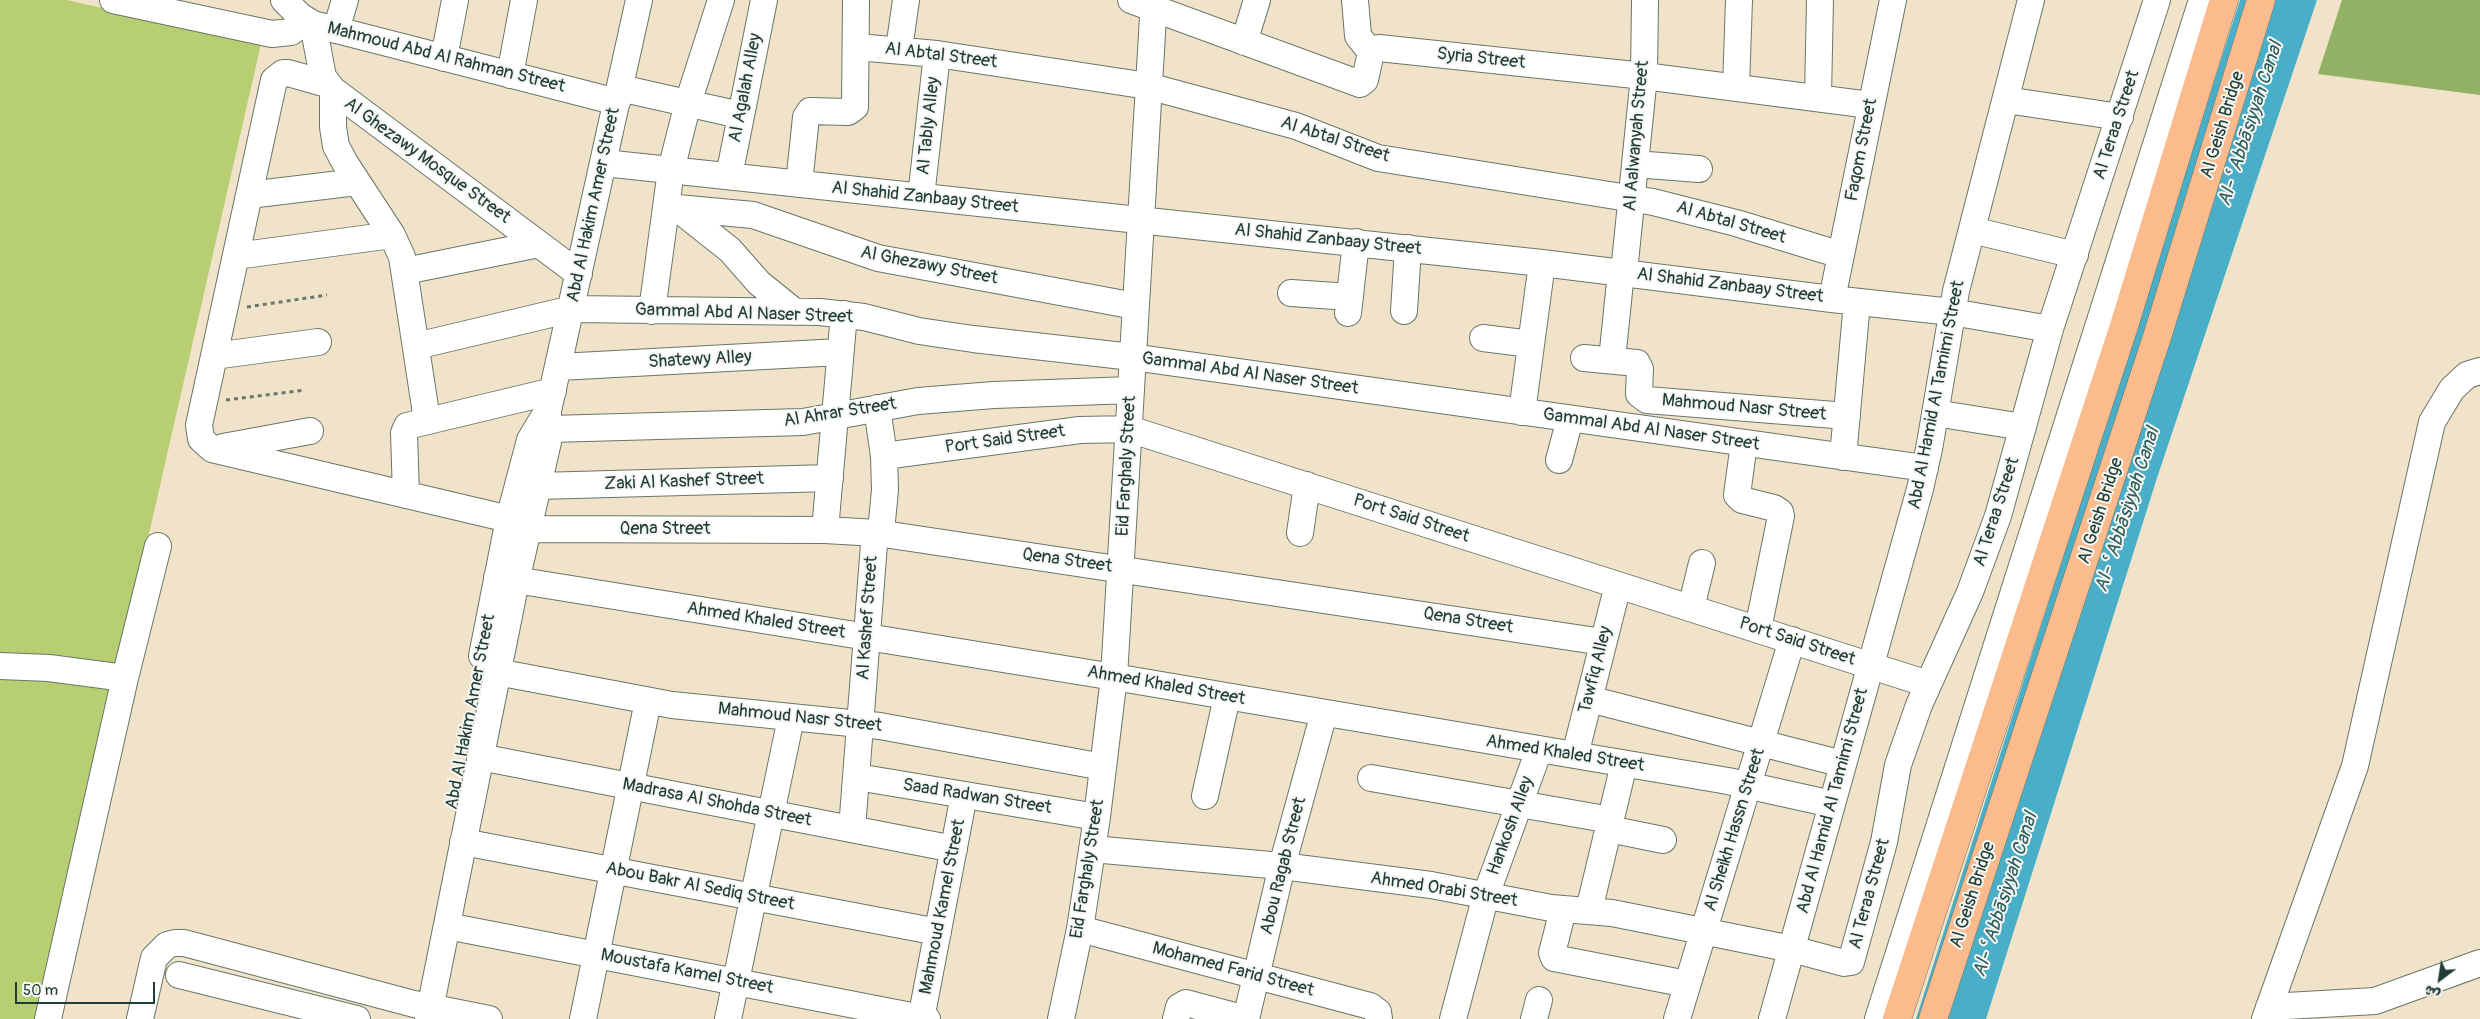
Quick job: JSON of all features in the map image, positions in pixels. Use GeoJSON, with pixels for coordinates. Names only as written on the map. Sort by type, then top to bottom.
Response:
{"type":"FeatureCollection","features":[{"type":"Feature","properties":{"kind":"main road","name":"Al Geish Bridge"},"geometry":{"type":"LineString","coordinates":[[1898,1019],[2124,326],[2224,0]]}},
{"type":"Feature","properties":{"kind":"main road","name":"Al Geish Bridge"},"geometry":{"type":"LineString","coordinates":[[1933,1019],[2152,353],[2261,0]]}},
{"type":"Feature","properties":{"kind":"street"},"geometry":{"type":"LineString","coordinates":[[113,0],[272,34],[291,32],[303,13],[345,0]]}},
{"type":"Feature","properties":{"kind":"street"},"geometry":{"type":"LineString","coordinates":[[444,58],[455,0]]}},
{"type":"Feature","properties":{"kind":"street"},"geometry":{"type":"LineString","coordinates":[[510,75],[524,0]]}},
{"type":"Feature","properties":{"kind":"street","name":"Abd Al Hakim Amer Street"},"geometry":{"type":"LineString","coordinates":[[518,524],[538,486],[553,400],[639,0]]}},
{"type":"Feature","properties":{"kind":"street"},"geometry":{"type":"LineString","coordinates":[[652,312],[672,207],[671,170],[688,103],[721,0]]}},
{"type":"Feature","properties":{"kind":"street","name":"Al Agalah Alley"},"geometry":{"type":"LineString","coordinates":[[729,176],[764,0]]}},
{"type":"Feature","properties":{"kind":"street"},"geometry":{"type":"LineString","coordinates":[[799,184],[806,116],[810,112],[848,112],[855,107],[856,0]]}},
{"type":"Feature","properties":{"kind":"street"},"geometry":{"type":"LineString","coordinates":[[899,49],[906,0]]}},
{"type":"Feature","properties":{"kind":"street"},"geometry":{"type":"LineString","coordinates":[[1244,42],[1258,0]]}},
{"type":"Feature","properties":{"kind":"street"},"geometry":{"type":"LineString","coordinates":[[1146,3],[1244,42],[1360,84],[1365,80],[1370,54],[1373,50],[1366,46],[1358,36],[1355,0]]}},
{"type":"Feature","properties":{"kind":"street","name":"Al Aalwanyah Street"},"geometry":{"type":"LineString","coordinates":[[1612,360],[1644,76],[1645,0]]}},
{"type":"Feature","properties":{"kind":"street"},"geometry":{"type":"LineString","coordinates":[[1736,88],[1739,0]]}},
{"type":"Feature","properties":{"kind":"street"},"geometry":{"type":"LineString","coordinates":[[1818,97],[1820,0]]}},
{"type":"Feature","properties":{"kind":"street","name":"Faqom Street"},"geometry":{"type":"LineString","coordinates":[[1832,299],[1870,105],[1893,0]]}},
{"type":"Feature","properties":{"kind":"street","name":"Abd Al Hamid Al Tamimi Street"},"geometry":{"type":"LineString","coordinates":[[1772,1019],[1926,468],[1952,312],[2031,0]]}},
{"type":"Feature","properties":{"kind":"street"},"geometry":{"type":"LineString","coordinates":[[1878,1019],[2202,0]]}},
{"type":"Feature","properties":{"kind":"street","name":"Al Teraa Street"},"geometry":{"type":"LineString","coordinates":[[1792,949],[1844,963],[1851,962],[1853,958],[1884,842],[1896,773],[1928,684],[1958,620],[1985,555],[2050,329],[2120,117],[2151,1]]}},
{"type":"Feature","properties":{"kind":"street","name":"Eid Farghaly Street"},"geometry":{"type":"LineString","coordinates":[[1061,1019],[1080,930],[1097,817],[1114,677],[1122,569],[1139,221],[1148,86],[1146,3]]}},
{"type":"Feature","properties":{"kind":"street","name":"Mahmoud Abd Al Rahman Street"},"geometry":{"type":"LineString","coordinates":[[303,13],[444,58],[510,75],[618,95],[688,103],[740,115]]}},
{"type":"Feature","properties":{"kind":"street","name":"Al Ghezawy Mosque Street"},"geometry":{"type":"LineString","coordinates":[[303,13],[323,77],[330,87],[580,274]]}},
{"type":"Feature","properties":{"kind":"street","name":"Al Abtal Street"},"geometry":{"type":"LineString","coordinates":[[857,47],[899,49],[937,54],[1148,86],[1296,126],[1378,158],[1631,198],[1727,220],[1841,255]]}},
{"type":"Feature","properties":{"kind":"street","name":"Syria Street"},"geometry":{"type":"LineString","coordinates":[[1373,50],[1379,48],[1644,76],[1870,105]]}},
{"type":"Feature","properties":{"kind":"street","name":"Al Tably Alley"},"geometry":{"type":"LineString","coordinates":[[921,197],[937,54]]}},
{"type":"Feature","properties":{"kind":"street"},"geometry":{"type":"LineString","coordinates":[[310,431],[212,448],[201,439],[199,432],[274,80],[283,73],[330,87],[336,146],[392,235],[405,271],[427,420]]}},
{"type":"Feature","properties":{"kind":"street"},"geometry":{"type":"LineString","coordinates":[[2006,100],[2120,117]]}},
{"type":"Feature","properties":{"kind":"street","name":"Al Shahid Zanbaay Street"},"geometry":{"type":"LineString","coordinates":[[604,163],[1623,272],[1832,299],[1952,312],[2050,329]]}},
{"type":"Feature","properties":{"kind":"street"},"geometry":{"type":"LineString","coordinates":[[1635,164],[1699,169]]}},
{"type":"Feature","properties":{"kind":"street"},"geometry":{"type":"LineString","coordinates":[[249,195],[357,182]]}},
{"type":"Feature","properties":{"kind":"street"},"geometry":{"type":"LineString","coordinates":[[672,207],[730,250],[759,283],[795,312]]}},
{"type":"Feature","properties":{"kind":"street","name":"Al Ghezawy Street"},"geometry":{"type":"LineString","coordinates":[[672,207],[753,215],[878,258],[1135,306]]}},
{"type":"Feature","properties":{"kind":"street"},"geometry":{"type":"LineString","coordinates":[[1972,230],[2075,255]]}},
{"type":"Feature","properties":{"kind":"street"},"geometry":{"type":"LineString","coordinates":[[236,256],[392,235]]}},
{"type":"Feature","properties":{"kind":"street"},"geometry":{"type":"LineString","coordinates":[[1291,292],[1349,305],[1356,242]]}},
{"type":"Feature","properties":{"kind":"street"},"geometry":{"type":"LineString","coordinates":[[405,271],[538,244]]}},
{"type":"Feature","properties":{"kind":"street"},"geometry":{"type":"LineString","coordinates":[[1404,311],[1408,248]]}},
{"type":"Feature","properties":{"kind":"street"},"geometry":{"type":"LineString","coordinates":[[1522,412],[1542,263]]}},
{"type":"Feature","properties":{"kind":"street"},"geometry":{"type":"LineString","coordinates":[[1843,457],[1857,302]]}},
{"type":"Feature","properties":{"kind":"street","name":"Gammal Abd Al Naser Street"},"geometry":{"type":"LineString","coordinates":[[416,346],[572,309],[652,312],[844,314],[973,339],[1132,357],[1926,468]]}},
{"type":"Feature","properties":{"kind":"street"},"geometry":{"type":"LineString","coordinates":[[825,530],[844,314]]}},
{"type":"Feature","properties":{"kind":"street"},"geometry":{"type":"LineString","coordinates":[[1483,338],[1531,344]]}},
{"type":"Feature","properties":{"kind":"street"},"geometry":{"type":"LineString","coordinates":[[214,356],[318,342]]}},
{"type":"Feature","properties":{"kind":"street","name":"Shatewy Alley"},"geometry":{"type":"LineString","coordinates":[[553,400],[840,352]]}},
{"type":"Feature","properties":{"kind":"street","name":"Mahmoud Nasr Street"},"geometry":{"type":"LineString","coordinates":[[1584,358],[1634,362],[1640,366],[1639,394],[1647,400],[1847,416]]}},
{"type":"Feature","properties":{"kind":"street"},"geometry":{"type":"LineString","coordinates":[[2480,372],[2467,375],[2452,388],[2432,422],[2355,766],[2267,1013],[2372,1010],[2480,963]]}},
{"type":"Feature","properties":{"kind":"street","name":"Al Ahrar Street"},"geometry":{"type":"LineString","coordinates":[[553,400],[784,423],[835,417],[918,401],[994,395],[1131,390]]}},
{"type":"Feature","properties":{"kind":"street"},"geometry":{"type":"LineString","coordinates":[[406,495],[404,429],[411,423],[553,400]]}},
{"type":"Feature","properties":{"kind":"street","name":"Abd Al Hakim Amer Street"},"geometry":{"type":"LineString","coordinates":[[421,1013],[518,524],[530,440],[535,428],[553,400]]}},
{"type":"Feature","properties":{"kind":"street","name":"Al Kashef Street"},"geometry":{"type":"LineString","coordinates":[[852,829],[874,544],[883,515],[884,456],[876,408]]}},
{"type":"Feature","properties":{"kind":"street"},"geometry":{"type":"LineString","coordinates":[[1935,412],[2023,427]]}},
{"type":"Feature","properties":{"kind":"street"},"geometry":{"type":"LineString","coordinates":[[1559,460],[1570,418]]}},
{"type":"Feature","properties":{"kind":"street","name":"Port Said Street"},"geometry":{"type":"LineString","coordinates":[[884,456],[1080,430],[1129,429],[1928,684]]}},
{"type":"Feature","properties":{"kind":"street"},"geometry":{"type":"LineString","coordinates":[[1744,443],[1737,495],[1742,500],[1774,508],[1781,516],[1758,629]]}},
{"type":"Feature","properties":{"kind":"street","name":"Qena Street"},"geometry":{"type":"LineString","coordinates":[[212,448],[518,524],[825,530],[877,533],[1603,642]]}},
{"type":"Feature","properties":{"kind":"street","name":"Zaki Al Kashef Street"},"geometry":{"type":"LineString","coordinates":[[538,486],[830,478]]}},
{"type":"Feature","properties":{"kind":"street"},"geometry":{"type":"LineString","coordinates":[[1300,532],[1307,485]]}},
{"type":"Feature","properties":{"kind":"street"},"geometry":{"type":"LineString","coordinates":[[48,1019],[125,678],[158,546]]}},
{"type":"Feature","properties":{"kind":"street"},"geometry":{"type":"LineString","coordinates":[[1691,608],[1702,563]]}},
{"type":"Feature","properties":{"kind":"street","name":"Abd Al Hakim Amer Street"},"geometry":{"type":"LineString","coordinates":[[421,1013],[447,926],[497,672],[507,579]]}},
{"type":"Feature","properties":{"kind":"street","name":"Ahmed Khaled Street"},"geometry":{"type":"LineString","coordinates":[[507,579],[1114,677],[1749,785],[1832,804]]}},
{"type":"Feature","properties":{"kind":"street","name":"Tawfiq Alley"},"geometry":{"type":"LineString","coordinates":[[1575,756],[1618,585]]}},
{"type":"Feature","properties":{"kind":"street","name":"Al Sheikh Hassn Street"},"geometry":{"type":"LineString","coordinates":[[1676,1019],[1792,640]]}},
{"type":"Feature","properties":{"kind":"street"},"geometry":{"type":"LineString","coordinates":[[0,666],[49,668],[125,678]]}},
{"type":"Feature","properties":{"kind":"street","name":"Mahmoud Nasr Street"},"geometry":{"type":"LineString","coordinates":[[497,672],[648,701],[791,718],[860,722],[1103,768]]}},
{"type":"Feature","properties":{"kind":"street"},"geometry":{"type":"LineString","coordinates":[[1205,796],[1227,697]]}},
{"type":"Feature","properties":{"kind":"street"},"geometry":{"type":"LineString","coordinates":[[1589,699],[1843,764]]}},
{"type":"Feature","properties":{"kind":"street"},"geometry":{"type":"LineString","coordinates":[[583,1019],[648,701]]}},
{"type":"Feature","properties":{"kind":"street","name":"Abou Ragab Street"},"geometry":{"type":"LineString","coordinates":[[1246,1019],[1282,866],[1324,713]]}},
{"type":"Feature","properties":{"kind":"street"},"geometry":{"type":"LineString","coordinates":[[728,1019],[791,718]]}},
{"type":"Feature","properties":{"kind":"street","name":"Hankosh Alley"},"geometry":{"type":"LineString","coordinates":[[1453,1019],[1486,895],[1538,750]]}},
{"type":"Feature","properties":{"kind":"street","name":"Madrasa Al Shohda Street"},"geometry":{"type":"LineString","coordinates":[[480,757],[954,849]]}},
{"type":"Feature","properties":{"kind":"street"},"geometry":{"type":"LineString","coordinates":[[1589,910],[1624,764]]}},
{"type":"Feature","properties":{"kind":"street","name":"Saad Radwan Street"},"geometry":{"type":"LineString","coordinates":[[857,777],[1097,817]]}},
{"type":"Feature","properties":{"kind":"street"},"geometry":{"type":"LineString","coordinates":[[1371,778],[1519,804],[1610,825],[1663,840]]}},
{"type":"Feature","properties":{"kind":"street","name":"Mahmoud Kamel Street"},"geometry":{"type":"LineString","coordinates":[[923,1019],[964,795]]}},
{"type":"Feature","properties":{"kind":"street","name":"Abou Bakr Al Sediq Street"},"geometry":{"type":"LineString","coordinates":[[463,842],[938,932]]}},
{"type":"Feature","properties":{"kind":"street","name":"Ahmed Orabi Street"},"geometry":{"type":"LineString","coordinates":[[1092,849],[1282,866],[1431,886],[1563,910],[1589,910],[1792,949]]}},
{"type":"Feature","properties":{"kind":"street"},"geometry":{"type":"LineString","coordinates":[[1563,910],[1552,953],[1554,958],[1687,984]]}},
{"type":"Feature","properties":{"kind":"street","name":"Moustafa Kamel Street"},"geometry":{"type":"LineString","coordinates":[[447,926],[923,1019]]}},
{"type":"Feature","properties":{"kind":"street","name":"Mohamed Farid Street"},"geometry":{"type":"LineString","coordinates":[[1080,930],[1370,1006],[1378,1012],[1379,1019]]}},
{"type":"Feature","properties":{"kind":"street"},"geometry":{"type":"LineString","coordinates":[[140,1019],[154,958],[167,945],[175,943],[184,943],[421,1013],[489,1019]]}},
{"type":"Feature","properties":{"kind":"street"},"geometry":{"type":"LineString","coordinates":[[179,975],[273,1009],[356,1019]]}},
{"type":"Feature","properties":{"kind":"street"},"geometry":{"type":"LineString","coordinates":[[1176,1019],[1179,1007],[1186,1003],[1246,1019]]}},
{"type":"Feature","properties":{"kind":"path"},"geometry":{"type":"LineString","coordinates":[[224,310],[327,296]]}},
{"type":"Feature","properties":{"kind":"path"},"geometry":{"type":"LineString","coordinates":[[204,404],[304,390]]}},
{"type":"Feature","properties":{"kind":"green space"},"geometry":{"type":"Polygon","coordinates":[[[0,0],[67,0],[261,44],[38,1019],[0,1019],[0,0]]]}},
{"type":"Feature","properties":{"kind":"green space"},"geometry":{"type":"Polygon","coordinates":[[[2342,0],[2480,0],[2480,95],[2318,74],[2342,0]]]}},
{"type":"Feature","properties":{"kind":"water","name":"Al-ʿAbbāsiyyah Canal"},"geometry":{"type":"Polygon","coordinates":[[[2240,0],[2317,0],[2157,478],[1986,1019],[1916,1019],[2240,0]]]}}]}
